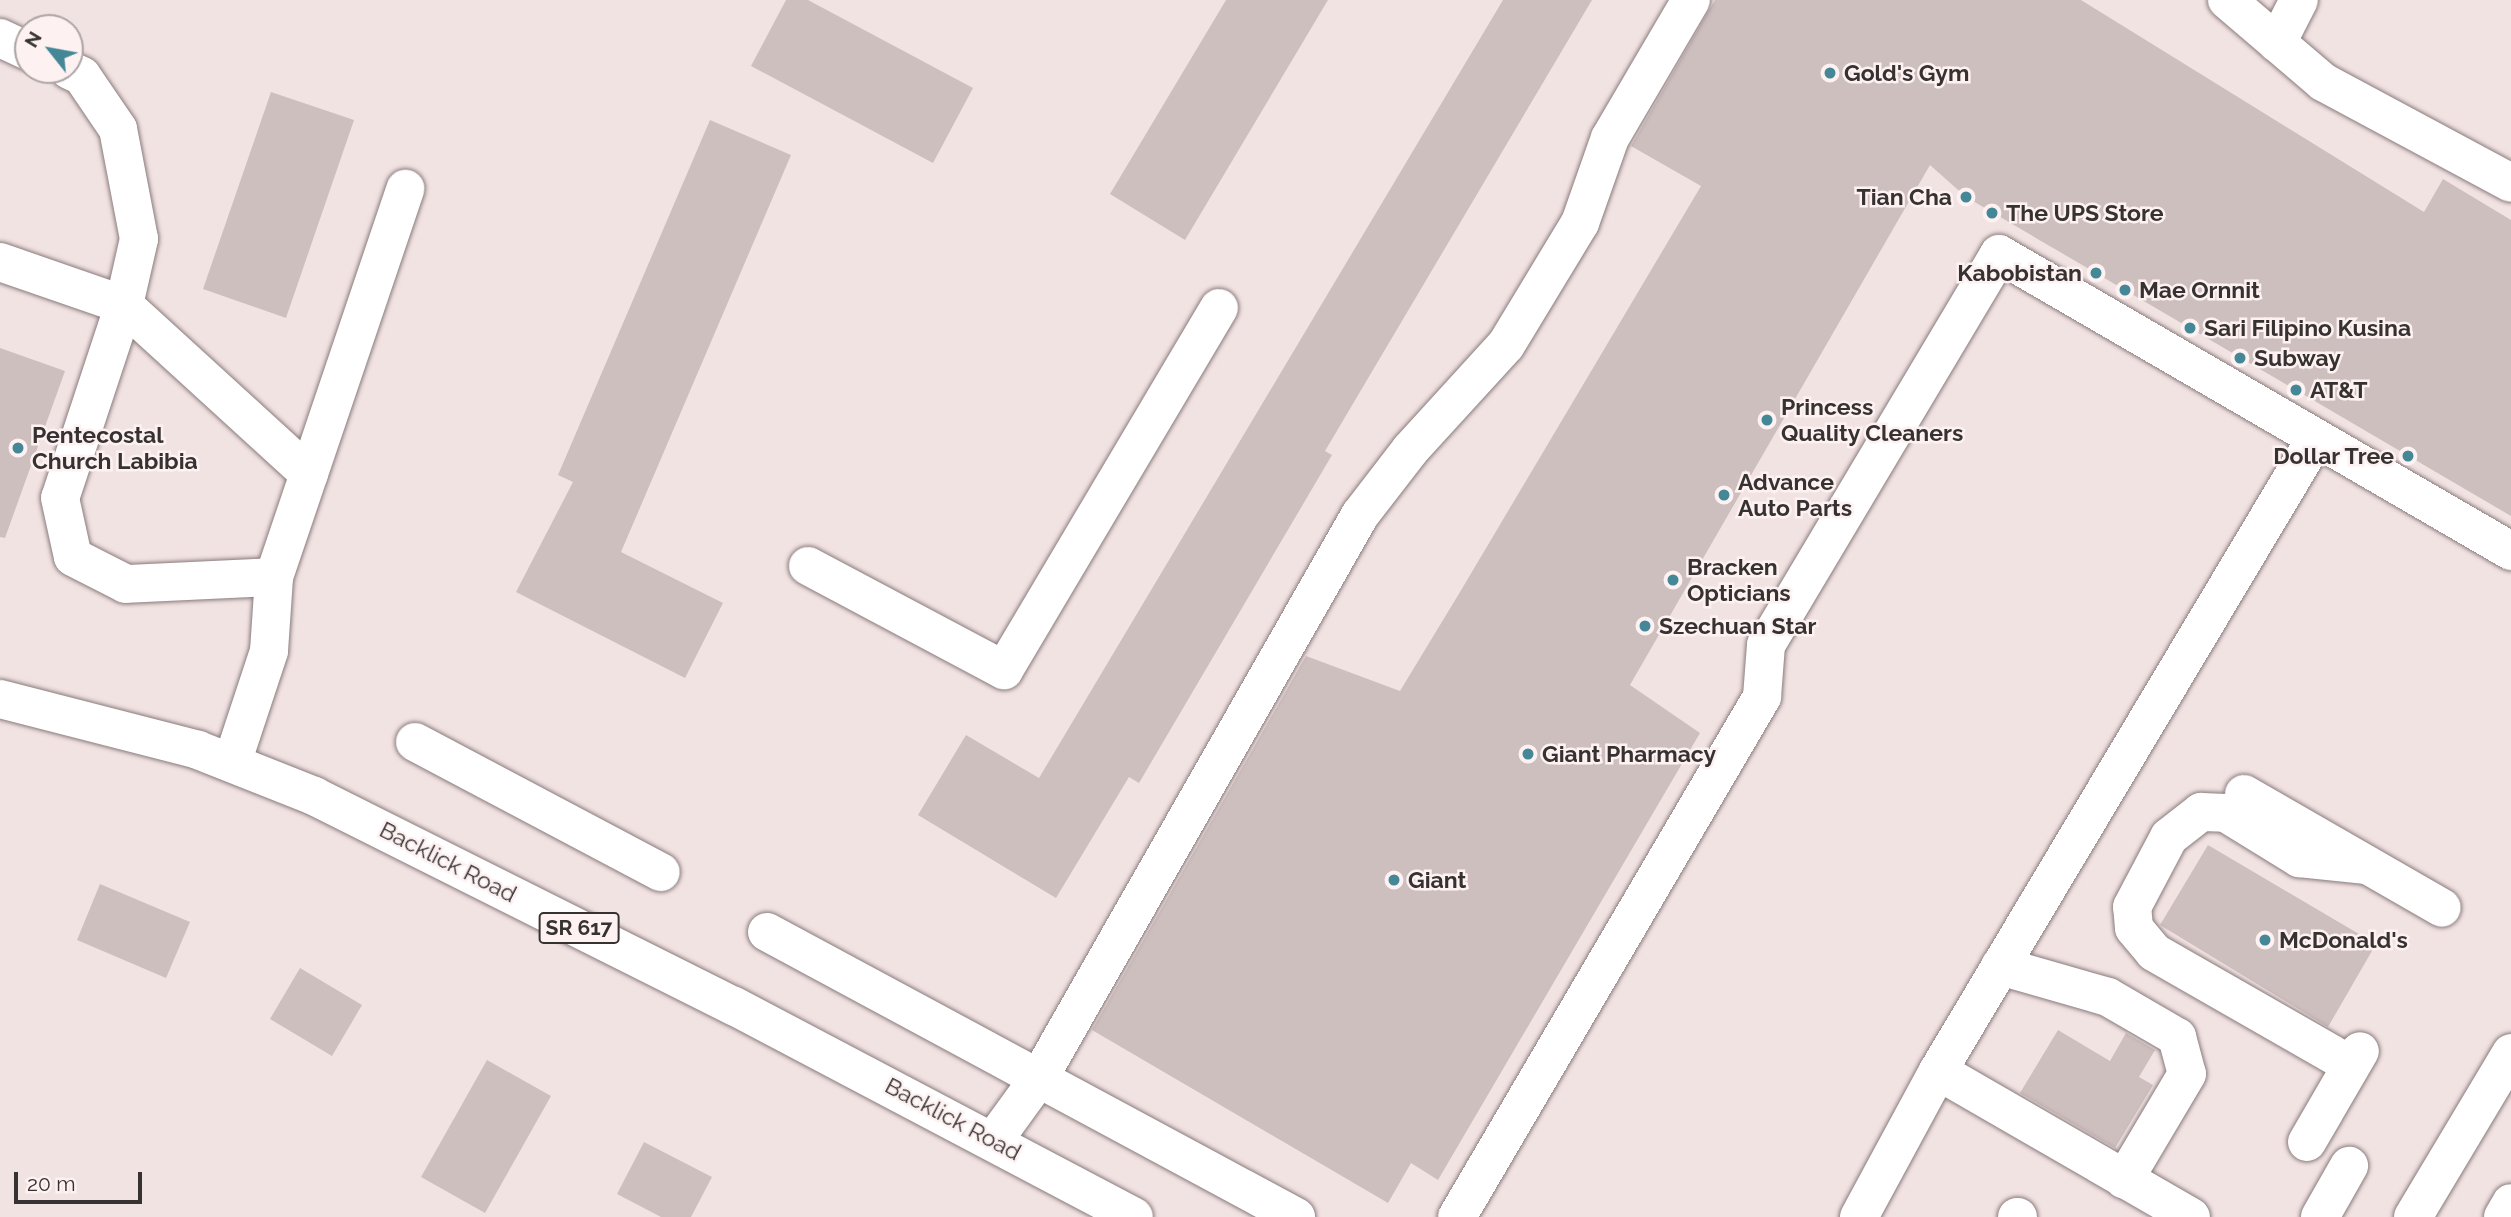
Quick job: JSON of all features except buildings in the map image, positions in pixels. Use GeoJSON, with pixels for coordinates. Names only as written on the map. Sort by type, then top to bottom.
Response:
{"type":"FeatureCollection","features":[{"type":"Feature","properties":{"kind":"main road"},"geometry":{"type":"LineString","coordinates":[[994,1140],[1039,1078],[1360,515],[1410,450],[1506,345],[1580,223],[1610,138],[1691,0]]}},
{"type":"Feature","properties":{"kind":"main road"},"geometry":{"type":"LineString","coordinates":[[2227,0],[2323,82],[2511,183]]}},
{"type":"Feature","properties":{"kind":"main road"},"geometry":{"type":"LineString","coordinates":[[2277,43],[2299,0]]}},
{"type":"Feature","properties":{"kind":"main road"},"geometry":{"type":"LineString","coordinates":[[84,79],[118,129],[139,239],[124,305],[60,498],[73,557],[126,584],[274,577]]}},
{"type":"Feature","properties":{"kind":"main road"},"geometry":{"type":"LineString","coordinates":[[232,763],[268,651],[274,577],[405,188]]}},
{"type":"Feature","properties":{"kind":"main road"},"geometry":{"type":"LineString","coordinates":[[1457,1217],[1762,697],[1766,645],[1999,254],[2511,551]]}},
{"type":"Feature","properties":{"kind":"main road"},"geometry":{"type":"LineString","coordinates":[[0,262],[124,305],[309,474]]}},
{"type":"Feature","properties":{"kind":"main road"},"geometry":{"type":"LineString","coordinates":[[808,566],[1004,670],[1219,308]]}},
{"type":"Feature","properties":{"kind":"main road"},"geometry":{"type":"LineString","coordinates":[[1858,1217],[1938,1070],[2316,438]]}},
{"type":"Feature","properties":{"kind":"main road","name":"Backlick Road"},"geometry":{"type":"LineString","coordinates":[[0,699],[61,711],[232,763],[314,796],[994,1140],[1134,1217]]}},
{"type":"Feature","properties":{"kind":"main road"},"geometry":{"type":"LineString","coordinates":[[415,742],[660,872]]}},
{"type":"Feature","properties":{"kind":"main road"},"geometry":{"type":"LineString","coordinates":[[2242,793],[2442,908]]}},
{"type":"Feature","properties":{"kind":"main road"},"geometry":{"type":"LineString","coordinates":[[2307,1142],[2356,1058],[2154,952],[2134,928],[2132,907],[2169,838],[2201,812],[2226,813],[2299,858],[2367,864]]}},
{"type":"Feature","properties":{"kind":"main road"},"geometry":{"type":"LineString","coordinates":[[767,932],[1296,1217]]}},
{"type":"Feature","properties":{"kind":"main road"},"geometry":{"type":"LineString","coordinates":[[2000,966],[2108,997],[2177,1037],[2187,1074],[2124,1180]]}},
{"type":"Feature","properties":{"kind":"main road"},"geometry":{"type":"LineString","coordinates":[[2413,1217],[2511,1053]]}},
{"type":"Feature","properties":{"kind":"main road"},"geometry":{"type":"LineString","coordinates":[[1938,1070],[2191,1217]]}},
{"type":"Feature","properties":{"kind":"main road"},"geometry":{"type":"LineString","coordinates":[[2320,1217],[2349,1166]]}},
{"type":"Feature","properties":{"kind":"main road"},"geometry":{"type":"LineString","coordinates":[[2503,1217],[2511,1203]]}},
{"type":"Feature","properties":{"kind":"place","name":"Gold's Gym"},"geometry":{"type":"Point","coordinates":[1830,73]}},
{"type":"Feature","properties":{"kind":"place","name":"Tian Cha"},"geometry":{"type":"Point","coordinates":[1966,197]}},
{"type":"Feature","properties":{"kind":"place","name":"The UPS Store"},"geometry":{"type":"Point","coordinates":[1992,213]}},
{"type":"Feature","properties":{"kind":"place","name":"Kabobistan"},"geometry":{"type":"Point","coordinates":[2096,273]}},
{"type":"Feature","properties":{"kind":"place","name":"Mae Ornnit"},"geometry":{"type":"Point","coordinates":[2125,290]}},
{"type":"Feature","properties":{"kind":"place","name":"Sari Filipino Kusina"},"geometry":{"type":"Point","coordinates":[2190,328]}},
{"type":"Feature","properties":{"kind":"place","name":"Subway"},"geometry":{"type":"Point","coordinates":[2240,358]}},
{"type":"Feature","properties":{"kind":"place","name":"AT&T"},"geometry":{"type":"Point","coordinates":[2296,390]}},
{"type":"Feature","properties":{"kind":"place","name":"Princess Quality Cleaners"},"geometry":{"type":"Point","coordinates":[1767,420]}},
{"type":"Feature","properties":{"kind":"place","name":"Pentecostal Church Labibia"},"geometry":{"type":"Point","coordinates":[18,448]}},
{"type":"Feature","properties":{"kind":"place","name":"Dollar Tree"},"geometry":{"type":"Point","coordinates":[2408,456]}},
{"type":"Feature","properties":{"kind":"place","name":"Advance Auto Parts"},"geometry":{"type":"Point","coordinates":[1724,495]}},
{"type":"Feature","properties":{"kind":"place","name":"Bracken Opticians"},"geometry":{"type":"Point","coordinates":[1673,580]}},
{"type":"Feature","properties":{"kind":"place","name":"Szechuan Star"},"geometry":{"type":"Point","coordinates":[1645,626]}},
{"type":"Feature","properties":{"kind":"place","name":"Giant Pharmacy"},"geometry":{"type":"Point","coordinates":[1528,754]}},
{"type":"Feature","properties":{"kind":"place","name":"Giant"},"geometry":{"type":"Point","coordinates":[1394,880]}},
{"type":"Feature","properties":{"kind":"place","name":"McDonald's"},"geometry":{"type":"Point","coordinates":[2265,940]}}]}
